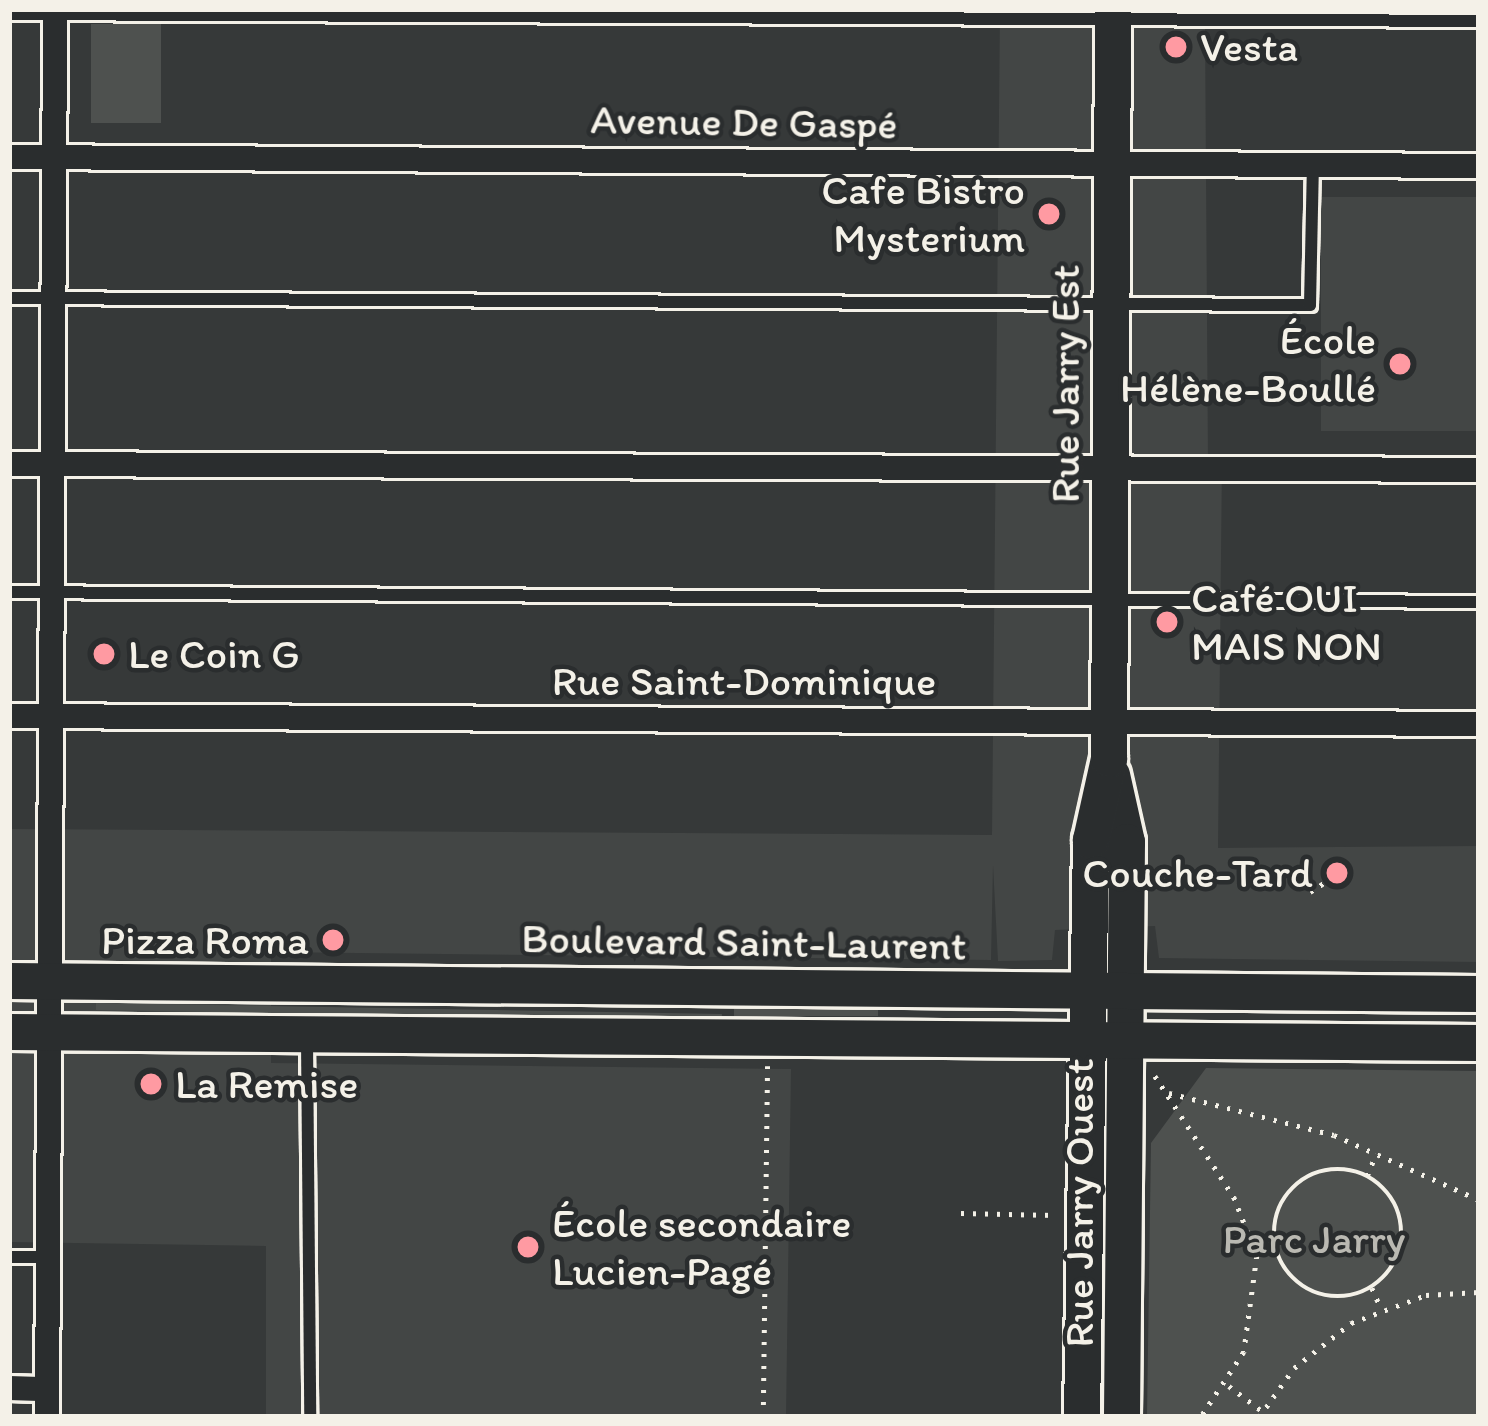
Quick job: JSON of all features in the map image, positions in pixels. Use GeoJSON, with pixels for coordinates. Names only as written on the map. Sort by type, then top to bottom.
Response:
{"type":"FeatureCollection","features":[{"type":"Feature","properties":{"kind":"main road","name":"Rue Jarry Est"},"geometry":{"type":"LineString","coordinates":[[1108,990],[1127,842],[1109,759],[1113,14]]}},
{"type":"Feature","properties":{"kind":"main road","name":"Boulevard Saint-Laurent"},"geometry":{"type":"LineString","coordinates":[[9,981],[1479,994]]}},
{"type":"Feature","properties":{"kind":"main road","name":"Rue Jarry Ouest"},"geometry":{"type":"LineString","coordinates":[[1082,1417],[1086,1040],[1108,990]]}},
{"type":"Feature","properties":{"kind":"main road","name":"Rue Jarry Ouest"},"geometry":{"type":"LineString","coordinates":[[1108,990],[1125,1040],[1122,1417]]}},
{"type":"Feature","properties":{"kind":"main road"},"geometry":{"type":"LineString","coordinates":[[9,1032],[1479,1042]]}},
{"type":"Feature","properties":{"kind":"street"},"geometry":{"type":"LineString","coordinates":[[47,1417],[55,12]]}},
{"type":"Feature","properties":{"kind":"street","name":"Avenue De Gaspé"},"geometry":{"type":"LineString","coordinates":[[9,157],[1479,166]]}},
{"type":"Feature","properties":{"kind":"street"},"geometry":{"type":"LineString","coordinates":[[9,464],[1479,470]]}},
{"type":"Feature","properties":{"kind":"street","name":"Rue Saint-Dominique"},"geometry":{"type":"LineString","coordinates":[[9,716],[1479,724]]}},
{"type":"Feature","properties":{"kind":"street"},"geometry":{"type":"LineString","coordinates":[[9,1388],[47,1389]]}},
{"type":"Feature","properties":{"kind":"lane"},"geometry":{"type":"LineString","coordinates":[[9,14],[1113,14],[1479,21]]}},
{"type":"Feature","properties":{"kind":"lane"},"geometry":{"type":"LineString","coordinates":[[9,298],[1310,305],[1313,165]]}},
{"type":"Feature","properties":{"kind":"lane"},"geometry":{"type":"LineString","coordinates":[[9,592],[1479,602]]}},
{"type":"Feature","properties":{"kind":"lane"},"geometry":{"type":"LineString","coordinates":[[307,1034],[310,1417]]}},
{"type":"Feature","properties":{"kind":"lane"},"geometry":{"type":"LineString","coordinates":[[9,1257],[48,1257]]}},
{"type":"Feature","properties":{"kind":"path"},"geometry":{"type":"LineString","coordinates":[[1310,892],[1330,879]]}},
{"type":"Feature","properties":{"kind":"path"},"geometry":{"type":"LineString","coordinates":[[763,1417],[767,1060]]}},
{"type":"Feature","properties":{"kind":"path"},"geometry":{"type":"LineString","coordinates":[[1201,1417],[1229,1386],[1253,1318],[1255,1240],[1169,1093],[1377,1152],[1479,1200]]}},
{"type":"Feature","properties":{"kind":"path"},"geometry":{"type":"LineString","coordinates":[[1367,1176],[1377,1152]]}},
{"type":"Feature","properties":{"kind":"path"},"geometry":{"type":"LineString","coordinates":[[1334,1169],[1367,1176],[1392,1198],[1403,1230],[1395,1263],[1372,1288],[1340,1298],[1308,1290],[1284,1268],[1274,1236],[1303,1180],[1334,1169]]}},
{"type":"Feature","properties":{"kind":"path"},"geometry":{"type":"LineString","coordinates":[[961,1214],[1063,1216]]}},
{"type":"Feature","properties":{"kind":"path"},"geometry":{"type":"LineString","coordinates":[[1255,1240],[1274,1236]]}},
{"type":"Feature","properties":{"kind":"path"},"geometry":{"type":"LineString","coordinates":[[1372,1288],[1381,1308]]}},
{"type":"Feature","properties":{"kind":"path"},"geometry":{"type":"LineString","coordinates":[[1229,1386],[1260,1414],[1319,1345],[1381,1308],[1479,1292]]}},
{"type":"Feature","properties":{"kind":"shaded area"},"geometry":{"type":"Polygon","coordinates":[[[1000,9],[1220,9],[1220,24],[1205,25],[1208,462],[1222,461],[1218,848],[1479,846],[1479,962],[1159,958],[1155,926],[1055,930],[1052,960],[998,961],[993,865],[991,960],[271,952],[271,1063],[791,1069],[786,1417],[266,1417],[266,1246],[9,1242],[9,829],[992,835],[1000,9]]]}},
{"type":"Feature","properties":{"kind":"shaded area","name":"École Hélène-Boullé"},"geometry":{"type":"Polygon","coordinates":[[[1321,197],[1479,197],[1479,431],[1321,431],[1321,197]]]}},
{"type":"Feature","properties":{"kind":"green space"},"geometry":{"type":"Polygon","coordinates":[[[91,24],[161,24],[161,123],[91,123],[91,24]]]}},
{"type":"Feature","properties":{"kind":"green space"},"geometry":{"type":"Polygon","coordinates":[[[96,1003],[722,1014],[722,1021],[96,1010],[96,1003]]]}},
{"type":"Feature","properties":{"kind":"green space"},"geometry":{"type":"Polygon","coordinates":[[[734,1009],[878,1009],[878,1016],[734,1016],[734,1009]]]}},
{"type":"Feature","properties":{"kind":"green space","name":"Parc Jarry"},"geometry":{"type":"Polygon","coordinates":[[[1206,1068],[1479,1071],[1479,1417],[1147,1417],[1151,1143],[1206,1068]]]}},
{"type":"Feature","properties":{"kind":"place","name":"Vesta"},"geometry":{"type":"Point","coordinates":[1176,47]}},
{"type":"Feature","properties":{"kind":"place","name":"Cafe Bistro Mysterium"},"geometry":{"type":"Point","coordinates":[1049,214]}},
{"type":"Feature","properties":{"kind":"place","name":"École Hélène-Boullé"},"geometry":{"type":"Point","coordinates":[1400,364]}},
{"type":"Feature","properties":{"kind":"place","name":"Café OUI MAIS NON"},"geometry":{"type":"Point","coordinates":[1167,622]}},
{"type":"Feature","properties":{"kind":"place","name":"Le Coin G"},"geometry":{"type":"Point","coordinates":[104,654]}},
{"type":"Feature","properties":{"kind":"place","name":"Couche-Tard"},"geometry":{"type":"Point","coordinates":[1337,873]}},
{"type":"Feature","properties":{"kind":"place","name":"Pizza Roma"},"geometry":{"type":"Point","coordinates":[333,940]}},
{"type":"Feature","properties":{"kind":"place","name":"La Remise"},"geometry":{"type":"Point","coordinates":[151,1084]}},
{"type":"Feature","properties":{"kind":"place","name":"École secondaire Lucien-Pagé"},"geometry":{"type":"Point","coordinates":[528,1247]}}]}
